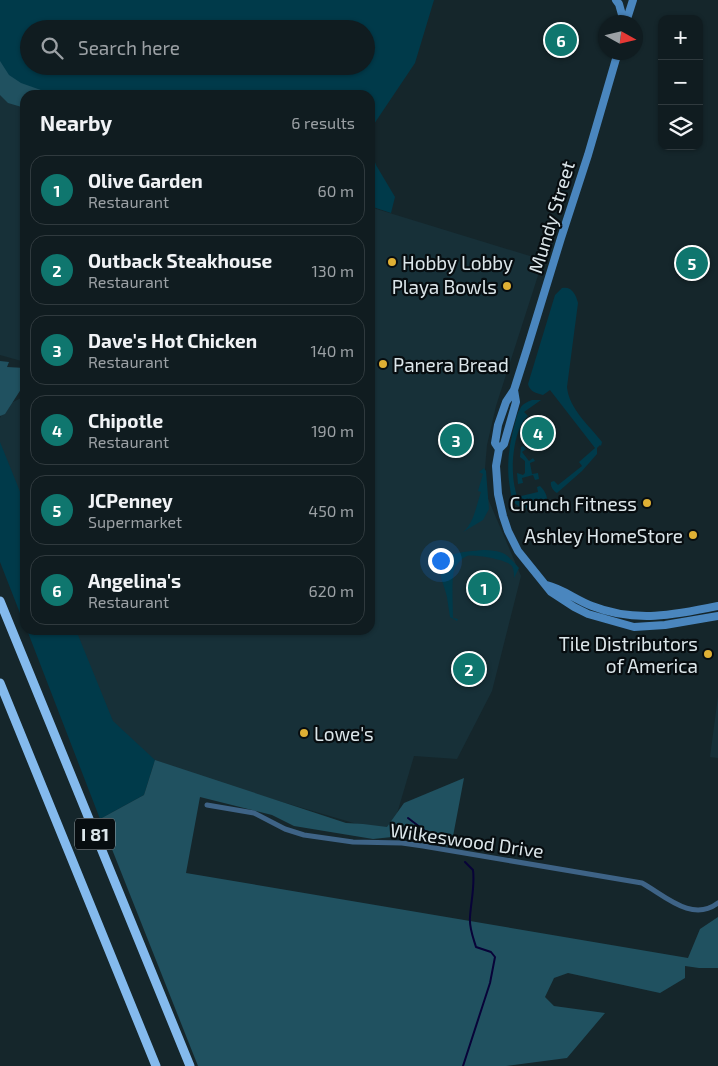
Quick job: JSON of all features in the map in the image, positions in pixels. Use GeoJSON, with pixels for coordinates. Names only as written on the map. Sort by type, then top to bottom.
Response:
{"type":"FeatureCollection","features":[{"type":"Feature","properties":{"kind":"highway","name":"I 81"},"geometry":{"type":"LineString","coordinates":[[0,601],[190,1066]]}},
{"type":"Feature","properties":{"kind":"highway","name":"I 81"},"geometry":{"type":"LineString","coordinates":[[0,683],[156,1066]]}},
{"type":"Feature","properties":{"kind":"highway"},"geometry":{"type":"LineString","coordinates":[[0,693],[42,786]]}},
{"type":"Feature","properties":{"kind":"main road"},"geometry":{"type":"LineString","coordinates":[[616,0],[622,15]]}},
{"type":"Feature","properties":{"kind":"main road"},"geometry":{"type":"LineString","coordinates":[[628,15],[633,0]]}},
{"type":"Feature","properties":{"kind":"main road","name":"Mundy Street"},"geometry":{"type":"LineString","coordinates":[[616,60],[588,155],[514,390],[506,402],[498,425],[495,443],[499,449],[496,466],[498,494],[508,531],[518,551],[551,592],[574,607],[588,614],[634,627],[666,625],[718,616]]}},
{"type":"Feature","properties":{"kind":"main road","name":"Mundy Street"},"geometry":{"type":"LineString","coordinates":[[546,585],[554,587],[592,606],[617,614],[643,617],[665,616],[718,606]]}},
{"type":"Feature","properties":{"kind":"street","name":"Wilkeswood Drive"},"geometry":{"type":"LineString","coordinates":[[207,805],[254,813],[285,829],[304,835],[353,842],[402,843],[642,883],[679,906],[692,910],[707,910],[718,903]]}},
{"type":"Feature","properties":{"kind":"shaded area"},"geometry":{"type":"Polygon","coordinates":[[[0,0],[434,0],[415,63],[375,123],[375,90],[25,90],[0,78],[0,0]]]}},
{"type":"Feature","properties":{"kind":"shaded area"},"geometry":{"type":"Polygon","coordinates":[[[0,61],[9,75],[21,83],[41,90],[20,90],[20,107],[8,103],[0,95],[0,61]]]}},
{"type":"Feature","properties":{"kind":"shaded area"},"geometry":{"type":"Polygon","coordinates":[[[0,86],[20,93],[20,361],[0,355],[0,86]]]}},
{"type":"Feature","properties":{"kind":"shaded area"},"geometry":{"type":"Polygon","coordinates":[[[375,162],[395,197],[391,213],[375,208],[375,162]]]}},
{"type":"Feature","properties":{"kind":"shaded area"},"geometry":{"type":"Polygon","coordinates":[[[375,209],[543,260],[496,406],[487,445],[485,468],[486,494],[521,576],[492,691],[457,759],[414,756],[391,834],[153,764],[111,723],[75,635],[375,635],[375,209]]]}},
{"type":"Feature","properties":{"kind":"shaded area"},"geometry":{"type":"Polygon","coordinates":[[[562,288],[571,290],[575,294],[578,303],[567,387],[569,395],[580,416],[602,442],[601,446],[597,448],[597,454],[582,471],[557,493],[552,488],[551,482],[554,481],[558,485],[582,466],[579,462],[595,448],[550,390],[543,395],[536,393],[528,384],[555,295],[562,288]]]}},
{"type":"Feature","properties":{"kind":"shaded area"},"geometry":{"type":"Polygon","coordinates":[[[0,361],[9,362],[7,367],[20,368],[20,391],[5,414],[0,416],[0,361]]]}},
{"type":"Feature","properties":{"kind":"shaded area"},"geometry":{"type":"Polygon","coordinates":[[[20,398],[20,498],[0,449],[0,418],[11,403],[20,398]]]}},
{"type":"Feature","properties":{"kind":"shaded area"},"geometry":{"type":"Polygon","coordinates":[[[532,400],[541,400],[524,412],[528,416],[520,427],[515,443],[513,459],[514,482],[517,497],[538,492],[537,487],[540,486],[546,493],[547,499],[542,505],[529,509],[520,507],[513,500],[508,464],[517,414],[522,406],[532,400]]]}},
{"type":"Feature","properties":{"kind":"shaded area"},"geometry":{"type":"Polygon","coordinates":[[[0,442],[20,492],[20,613],[0,562],[0,442]]]}},
{"type":"Feature","properties":{"kind":"shaded area"},"geometry":{"type":"Polygon","coordinates":[[[523,446],[526,449],[522,452],[529,461],[533,458],[535,461],[530,463],[532,474],[538,473],[539,479],[535,480],[533,475],[522,478],[523,483],[518,484],[517,473],[523,475],[525,473],[525,461],[520,457],[521,447],[523,446]]]}},
{"type":"Feature","properties":{"kind":"shaded area"},"geometry":{"type":"Polygon","coordinates":[[[484,468],[486,471],[489,509],[483,520],[463,532],[470,524],[474,514],[481,492],[478,491],[483,474],[479,472],[484,468]]]}},
{"type":"Feature","properties":{"kind":"shaded area"},"geometry":{"type":"Polygon","coordinates":[[[484,550],[504,554],[519,568],[514,578],[512,566],[504,562],[476,556],[467,556],[462,559],[455,567],[453,577],[453,618],[458,619],[457,621],[450,617],[440,568],[442,563],[452,555],[484,550]]]}},
{"type":"Feature","properties":{"kind":"shaded area"},"geometry":{"type":"Polygon","coordinates":[[[29,635],[78,635],[113,721],[155,760],[144,795],[100,819],[29,635]]]}},
{"type":"Feature","properties":{"kind":"shaded area"},"geometry":{"type":"Polygon","coordinates":[[[718,696],[718,758],[710,757],[718,696]]]}},
{"type":"Feature","properties":{"kind":"shaded area"},"geometry":{"type":"Polygon","coordinates":[[[155,760],[346,823],[387,827],[404,803],[464,778],[451,847],[392,837],[373,839],[294,826],[272,815],[200,797],[186,873],[688,958],[700,929],[718,917],[718,968],[685,966],[685,978],[660,993],[568,973],[554,978],[545,997],[554,1006],[605,1013],[567,1058],[506,1066],[198,1066],[100,819],[144,795],[155,760]]]}},
{"type":"Feature","properties":{"kind":"waterway"},"geometry":{"type":"LineString","coordinates":[[408,818],[441,843]]}},
{"type":"Feature","properties":{"kind":"waterway"},"geometry":{"type":"LineString","coordinates":[[463,1066],[490,983],[495,957],[491,952],[476,947],[470,921],[473,870],[465,862]]}},
{"type":"Feature","properties":{"kind":"place","name":"Angelina's"},"geometry":{"type":"Point","coordinates":[561,40]}},
{"type":"Feature","properties":{"kind":"place","name":"Hobby Lobby"},"geometry":{"type":"Point","coordinates":[392,262]}},
{"type":"Feature","properties":{"kind":"place","name":"JCPenney"},"geometry":{"type":"Point","coordinates":[692,263]}},
{"type":"Feature","properties":{"kind":"place","name":"Playa Bowls"},"geometry":{"type":"Point","coordinates":[507,286]}},
{"type":"Feature","properties":{"kind":"place","name":"Panera Bread"},"geometry":{"type":"Point","coordinates":[383,364]}},
{"type":"Feature","properties":{"kind":"place","name":"Chipotle"},"geometry":{"type":"Point","coordinates":[538,433]}},
{"type":"Feature","properties":{"kind":"place","name":"Dave's Hot Chicken"},"geometry":{"type":"Point","coordinates":[456,440]}},
{"type":"Feature","properties":{"kind":"place","name":"Crunch Fitness"},"geometry":{"type":"Point","coordinates":[647,503]}},
{"type":"Feature","properties":{"kind":"place","name":"Ashley HomeStore"},"geometry":{"type":"Point","coordinates":[693,535]}},
{"type":"Feature","properties":{"kind":"place","name":"Olive Garden"},"geometry":{"type":"Point","coordinates":[484,588]}},
{"type":"Feature","properties":{"kind":"place","name":"Tile Distributors of America"},"geometry":{"type":"Point","coordinates":[708,654]}},
{"type":"Feature","properties":{"kind":"place","name":"Outback Steakhouse"},"geometry":{"type":"Point","coordinates":[469,669]}},
{"type":"Feature","properties":{"kind":"place","name":"Lowe's"},"geometry":{"type":"Point","coordinates":[304,733]}}]}
